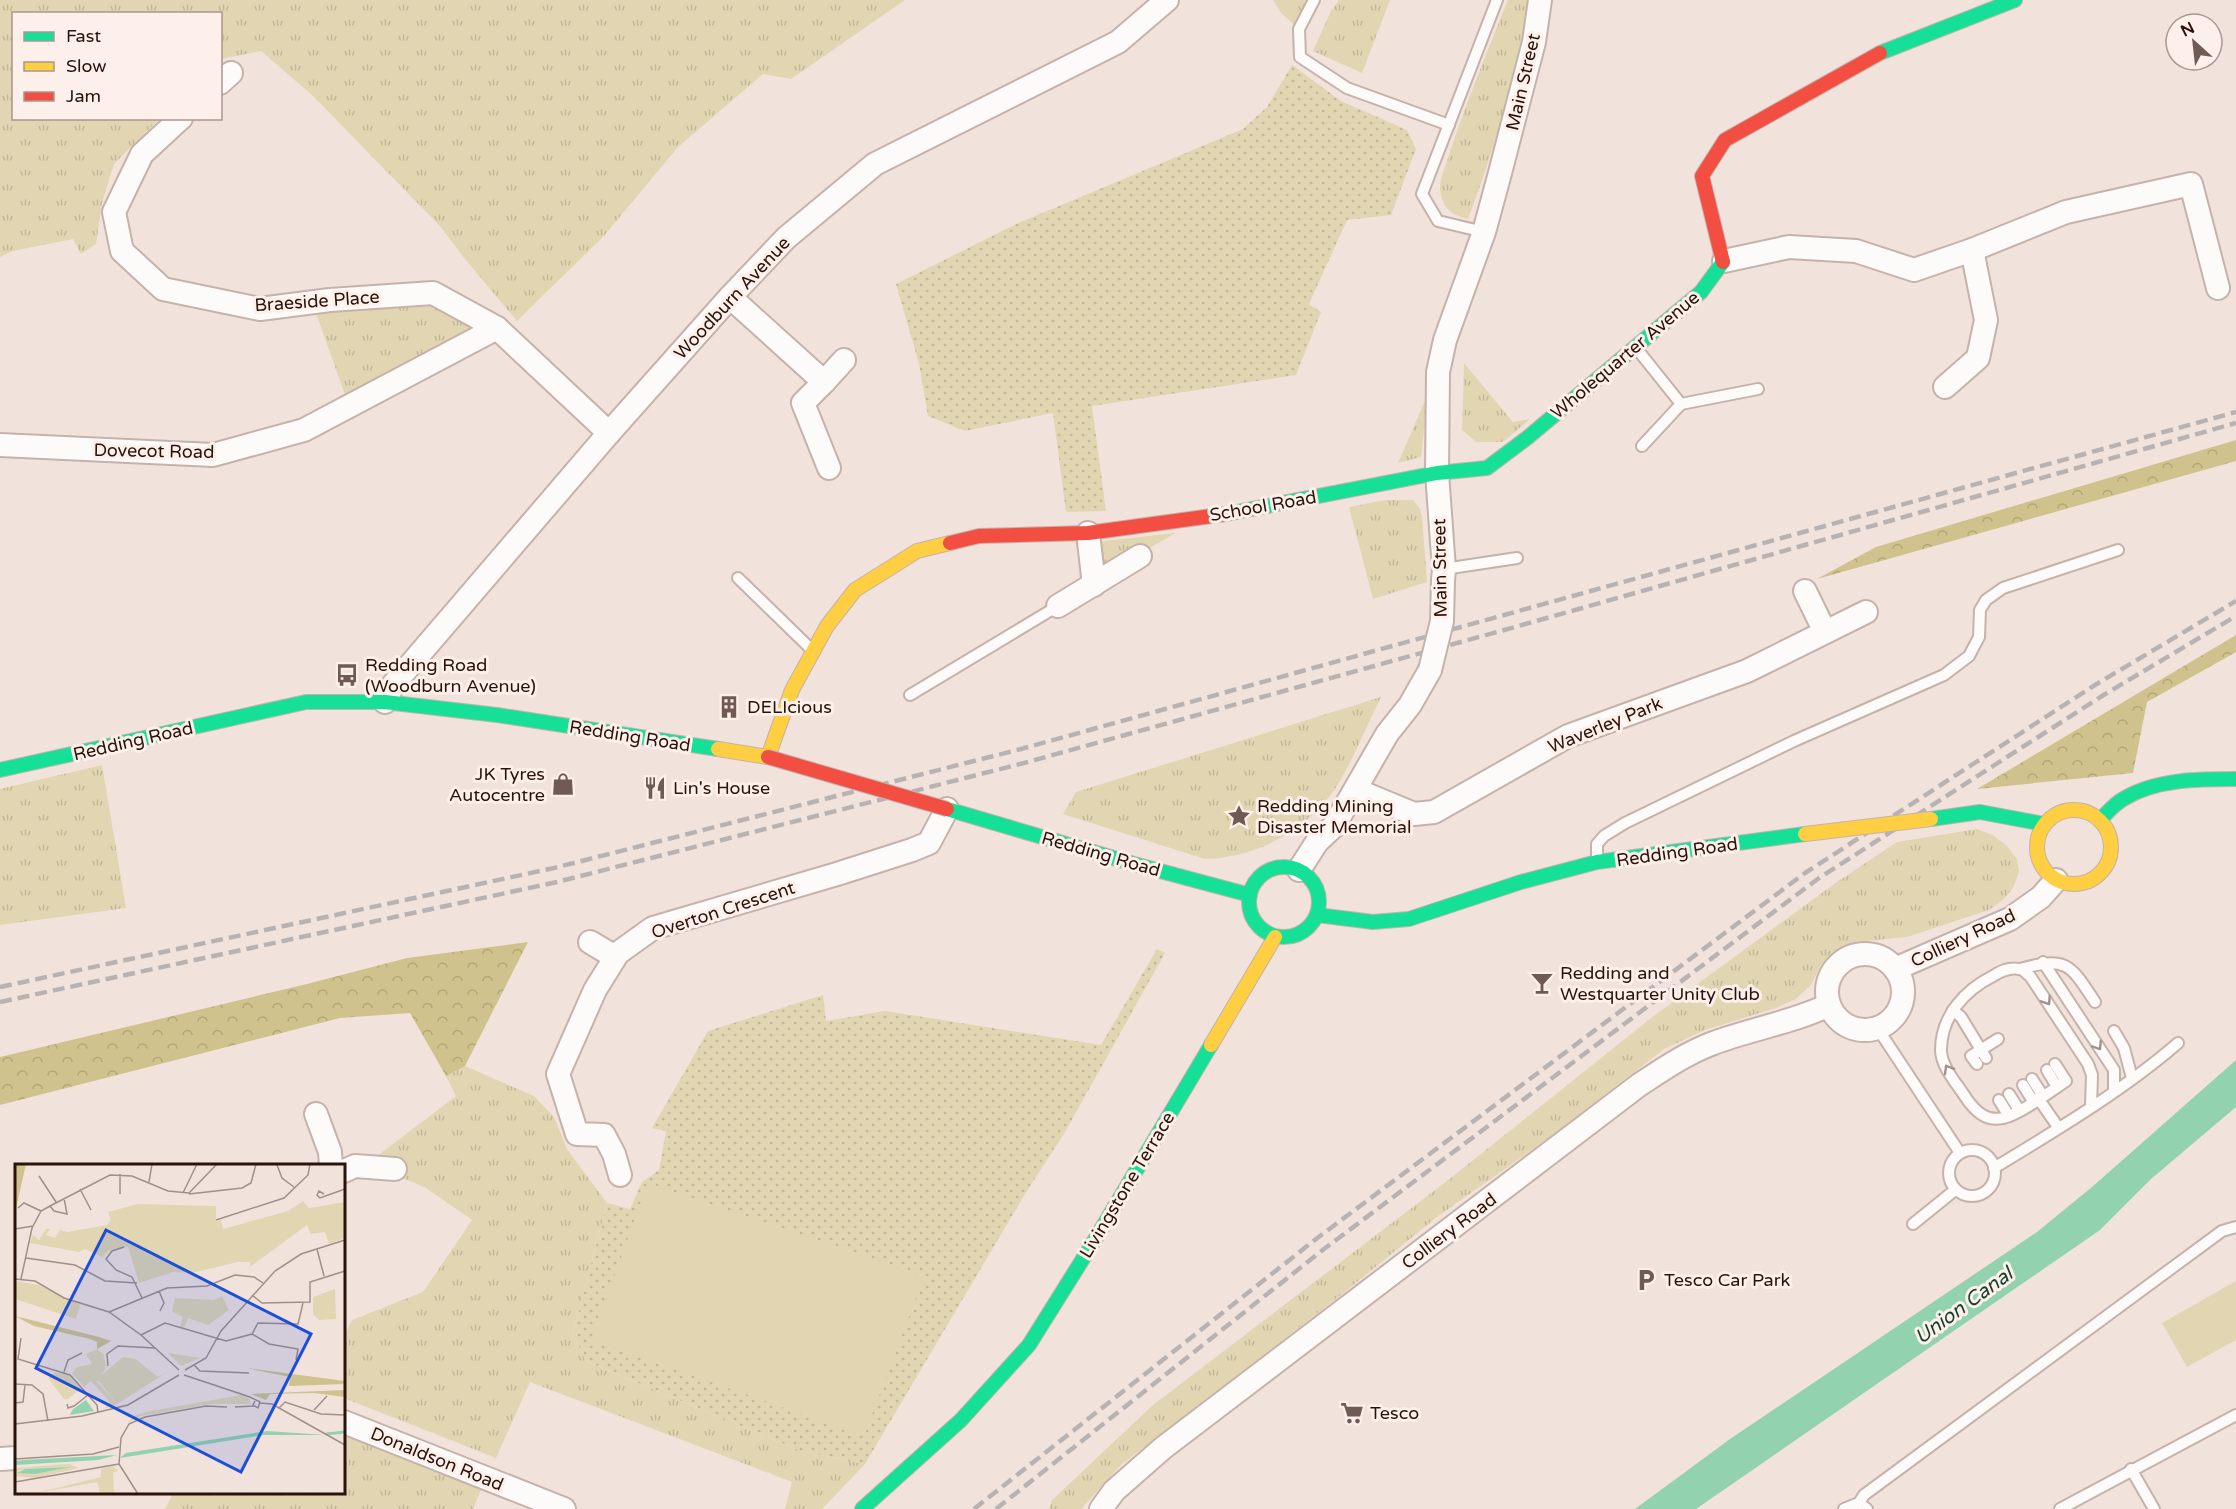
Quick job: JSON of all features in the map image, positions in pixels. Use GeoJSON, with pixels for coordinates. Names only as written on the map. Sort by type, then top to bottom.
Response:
{"type":"FeatureCollection","features":[{"type":"Feature","properties":{"kind":"main road"},"geometry":{"type":"LineString","coordinates":[[1724,261],[1702,176],[1725,140],[1883,52],[2015,0]]}},
{"type":"Feature","properties":{"kind":"main road","name":"Wholequarter Avenue"},"geometry":{"type":"LineString","coordinates":[[1437,473],[1487,468],[1527,438],[1701,292],[1724,261]]}},
{"type":"Feature","properties":{"kind":"main road","name":"School Road"},"geometry":{"type":"LineString","coordinates":[[768,757],[792,690],[827,626],[855,590],[917,551],[979,536],[1088,533],[1215,516],[1437,473]]}},
{"type":"Feature","properties":{"kind":"main road","name":"Redding Road"},"geometry":{"type":"LineString","coordinates":[[0,770],[306,702],[385,702],[497,716],[768,757],[1122,861],[1250,895]]}},
{"type":"Feature","properties":{"kind":"main road"},"geometry":{"type":"LineString","coordinates":[[2100,820],[2124,798],[2154,787],[2204,779],[2236,779]]}},
{"type":"Feature","properties":{"kind":"main road"},"geometry":{"type":"LineString","coordinates":[[2077,809],[2100,820],[2111,840],[2111,852],[2100,873],[2091,880],[2079,884],[2068,884],[2056,880],[2046,872],[2039,861],[2036,849],[2038,836],[2044,824],[2065,810],[2077,809]]}},
{"type":"Feature","properties":{"kind":"main road","name":"Redding Road"},"geometry":{"type":"LineString","coordinates":[[1317,915],[1373,922],[1409,919],[1521,882],[1597,862],[1980,812],[2044,824]]}},
{"type":"Feature","properties":{"kind":"main road"},"geometry":{"type":"LineString","coordinates":[[1287,867],[1309,876],[1320,897],[1317,915],[1308,929],[1298,936],[1287,938],[1265,933],[1256,924],[1251,914],[1250,895],[1256,881],[1264,873],[1275,868],[1287,867]]}},
{"type":"Feature","properties":{"kind":"main road","name":"Livingstone Terrace"},"geometry":{"type":"LineString","coordinates":[[862,1509],[961,1420],[1029,1345],[1096,1238],[1275,937]]}},
{"type":"Feature","properties":{"kind":"street","name":"Woodburn Avenue"},"geometry":{"type":"LineString","coordinates":[[385,702],[393,685],[609,433],[730,297],[786,238],[875,164],[1118,42],[1167,0]]}},
{"type":"Feature","properties":{"kind":"street","name":"Main Street"},"geometry":{"type":"LineString","coordinates":[[1299,870],[1317,842],[1334,826],[1387,734],[1410,705],[1430,670],[1442,621],[1443,575],[1437,473],[1438,372],[1446,340],[1484,232],[1534,42],[1540,0]]}},
{"type":"Feature","properties":{"kind":"street","name":"Braeside Place"},"geometry":{"type":"LineString","coordinates":[[179,120],[142,154],[114,212],[122,251],[163,289],[260,309],[330,300],[433,293],[496,328],[609,433]]}},
{"type":"Feature","properties":{"kind":"street"},"geometry":{"type":"LineString","coordinates":[[1724,261],[1789,247],[1857,251],[1914,270],[1972,250],[2066,212],[2191,184],[2218,288]]}},
{"type":"Feature","properties":{"kind":"street"},"geometry":{"type":"LineString","coordinates":[[1945,387],[1978,358],[1986,320],[1972,250]]}},
{"type":"Feature","properties":{"kind":"street"},"geometry":{"type":"LineString","coordinates":[[730,297],[824,382]]}},
{"type":"Feature","properties":{"kind":"street","name":"Dovecot Road"},"geometry":{"type":"LineString","coordinates":[[0,445],[213,455],[304,430],[496,328]]}},
{"type":"Feature","properties":{"kind":"street"},"geometry":{"type":"LineString","coordinates":[[829,468],[803,403],[844,360]]}},
{"type":"Feature","properties":{"kind":"street"},"geometry":{"type":"LineString","coordinates":[[1088,533],[1094,585]]}},
{"type":"Feature","properties":{"kind":"street"},"geometry":{"type":"LineString","coordinates":[[1058,606],[1140,556]]}},
{"type":"Feature","properties":{"kind":"street"},"geometry":{"type":"LineString","coordinates":[[1805,591],[1825,632]]}},
{"type":"Feature","properties":{"kind":"street","name":"Waverley Park"},"geometry":{"type":"LineString","coordinates":[[1356,790],[1414,814],[1434,812],[1568,736],[1747,671],[1866,612]]}},
{"type":"Feature","properties":{"kind":"street","name":"Overton Crescent"},"geometry":{"type":"LineString","coordinates":[[620,1175],[614,1154],[604,1135],[577,1134],[555,1098],[558,1074],[595,990],[618,953],[653,928],[837,874],[929,843],[946,809]]}},
{"type":"Feature","properties":{"kind":"street","name":"Colliery Road"},"geometry":{"type":"LineString","coordinates":[[1895,969],[2010,919],[2040,897],[2056,880]]}},
{"type":"Feature","properties":{"kind":"street"},"geometry":{"type":"LineString","coordinates":[[590,942],[615,957]]}},
{"type":"Feature","properties":{"kind":"street"},"geometry":{"type":"LineString","coordinates":[[1869,954],[1881,957],[1900,975],[1904,988],[1903,1001],[1898,1013],[1890,1022],[1878,1029],[1866,1031],[1854,1029],[1835,1016],[1829,1005],[1827,993],[1829,980],[1844,960],[1856,955],[1869,954]]}},
{"type":"Feature","properties":{"kind":"street","name":"Colliery Road"},"geometry":{"type":"LineString","coordinates":[[1108,1506],[1114,1491],[1164,1448],[1639,1085],[1681,1057],[1711,1044],[1807,1016],[1829,1005]]}},
{"type":"Feature","properties":{"kind":"street"},"geometry":{"type":"LineString","coordinates":[[316,1114],[330,1152],[331,1164]]}},
{"type":"Feature","properties":{"kind":"street"},"geometry":{"type":"LineString","coordinates":[[345,1171],[355,1166],[395,1169]]}},
{"type":"Feature","properties":{"kind":"street","name":"Donaldson Road"},"geometry":{"type":"LineString","coordinates":[[345,1422],[564,1509]]}},
{"type":"Feature","properties":{"kind":"street"},"geometry":{"type":"LineString","coordinates":[[0,1459],[15,1458]]}},
{"type":"Feature","properties":{"kind":"lane"},"geometry":{"type":"LineString","coordinates":[[1314,0],[1299,29],[1300,57],[1347,88],[1449,125]]}},
{"type":"Feature","properties":{"kind":"lane"},"geometry":{"type":"LineString","coordinates":[[1484,232],[1438,221],[1422,194],[1497,0]]}},
{"type":"Feature","properties":{"kind":"lane"},"geometry":{"type":"LineString","coordinates":[[1635,347],[1681,404]]}},
{"type":"Feature","properties":{"kind":"lane"},"geometry":{"type":"LineString","coordinates":[[1642,446],[1681,404],[1758,389]]}},
{"type":"Feature","properties":{"kind":"lane"},"geometry":{"type":"LineString","coordinates":[[1597,862],[1597,844],[1604,836],[1625,823],[1794,741],[1944,675],[1969,656],[1979,637],[1980,610],[1986,600],[2003,588],[2118,550]]}},
{"type":"Feature","properties":{"kind":"lane"},"geometry":{"type":"LineString","coordinates":[[1443,575],[1516,558]]}},
{"type":"Feature","properties":{"kind":"lane"},"geometry":{"type":"LineString","coordinates":[[738,578],[813,652]]}},
{"type":"Feature","properties":{"kind":"lane"},"geometry":{"type":"LineString","coordinates":[[910,695],[1058,606]]}},
{"type":"Feature","properties":{"kind":"lane"},"geometry":{"type":"LineString","coordinates":[[2043,962],[2114,1070],[2114,1091]]}},
{"type":"Feature","properties":{"kind":"lane"},"geometry":{"type":"LineString","coordinates":[[2053,1067],[2061,1084],[2014,1113],[1996,1119],[1982,1116],[1972,1107],[1942,1058],[1942,1038],[1947,1021],[1968,991],[1986,979],[2007,969],[2020,969],[2043,962],[2060,962],[2070,969],[2095,1002]]}},
{"type":"Feature","properties":{"kind":"lane"},"geometry":{"type":"LineString","coordinates":[[2020,969],[2030,976],[2088,1064],[2092,1075],[2091,1106]]}},
{"type":"Feature","properties":{"kind":"lane"},"geometry":{"type":"LineString","coordinates":[[1953,1010],[1961,1017],[1979,1057],[1998,1043]]}},
{"type":"Feature","properties":{"kind":"lane"},"geometry":{"type":"LineString","coordinates":[[1878,1029],[1960,1153]]}},
{"type":"Feature","properties":{"kind":"lane"},"geometry":{"type":"LineString","coordinates":[[2114,1031],[2124,1048],[2132,1078]]}},
{"type":"Feature","properties":{"kind":"lane"},"geometry":{"type":"LineString","coordinates":[[1994,1168],[2114,1091],[2178,1043]]}},
{"type":"Feature","properties":{"kind":"lane"},"geometry":{"type":"LineString","coordinates":[[2027,1082],[2058,1127]]}},
{"type":"Feature","properties":{"kind":"lane"},"geometry":{"type":"LineString","coordinates":[[2004,1097],[2014,1113]]}},
{"type":"Feature","properties":{"kind":"lane"},"geometry":{"type":"LineString","coordinates":[[1975,1150],[1989,1158],[1994,1168],[1994,1181],[1985,1192],[1971,1197],[1954,1190],[1948,1173],[1953,1158],[1960,1153],[1975,1150]]}},
{"type":"Feature","properties":{"kind":"lane"},"geometry":{"type":"LineString","coordinates":[[1913,1224],[1954,1190]]}},
{"type":"Feature","properties":{"kind":"lane"},"geometry":{"type":"LineString","coordinates":[[1844,1509],[1863,1506],[1864,1495],[2194,1252],[2222,1232],[2236,1227]]}},
{"type":"Feature","properties":{"kind":"lane"},"geometry":{"type":"LineString","coordinates":[[2060,1509],[2131,1469],[2236,1415]]}},
{"type":"Feature","properties":{"kind":"lane"},"geometry":{"type":"LineString","coordinates":[[2131,1469],[2154,1509]]}},
{"type":"Feature","properties":{"kind":"green space"},"geometry":{"type":"Polygon","coordinates":[[[0,0],[905,0],[791,79],[763,74],[678,147],[603,237],[517,321],[439,225],[312,95],[261,51],[222,59],[222,12],[12,12],[12,120],[158,120],[114,164],[102,203],[96,244],[81,254],[73,239],[13,251],[0,257],[0,0]]]}},
{"type":"Feature","properties":{"kind":"green space"},"geometry":{"type":"Polygon","coordinates":[[[1273,0],[1314,0],[1299,29],[1281,13],[1273,0]]]}},
{"type":"Feature","properties":{"kind":"green space"},"geometry":{"type":"Polygon","coordinates":[[[1339,0],[1390,0],[1362,73],[1313,51],[1331,11],[1339,0]]]}},
{"type":"Feature","properties":{"kind":"green space"},"geometry":{"type":"Polygon","coordinates":[[[1508,0],[1530,0],[1504,111],[1468,219],[1448,209],[1442,200],[1440,184],[1463,113],[1508,0]]]}},
{"type":"Feature","properties":{"kind":"green space"},"geometry":{"type":"Polygon","coordinates":[[[1292,65],[1341,101],[1407,130],[1416,149],[1391,215],[1347,220],[1309,304],[1321,312],[1296,375],[1092,406],[1106,511],[1066,512],[1053,413],[965,431],[928,416],[919,364],[896,284],[1016,224],[1243,129],[1267,107],[1292,65]]]}},
{"type":"Feature","properties":{"kind":"green space"},"geometry":{"type":"Polygon","coordinates":[[[433,293],[497,328],[349,406],[312,302],[433,293]]]}},
{"type":"Feature","properties":{"kind":"green space"},"geometry":{"type":"Polygon","coordinates":[[[1464,363],[1513,422],[1530,419],[1503,442],[1476,442],[1462,430],[1464,363]]]}},
{"type":"Feature","properties":{"kind":"green space"},"geometry":{"type":"Polygon","coordinates":[[[1428,394],[1421,457],[1398,463],[1428,394]]]}},
{"type":"Feature","properties":{"kind":"green space"},"geometry":{"type":"Polygon","coordinates":[[[2236,440],[2236,461],[1817,579],[1876,547],[2236,440]]]}},
{"type":"Feature","properties":{"kind":"green space"},"geometry":{"type":"Polygon","coordinates":[[[1385,500],[1413,500],[1420,509],[1427,582],[1373,599],[1349,507],[1385,500]]]}},
{"type":"Feature","properties":{"kind":"green space"},"geometry":{"type":"Polygon","coordinates":[[[1175,533],[1139,553],[1099,565],[1096,542],[1175,533]]]}},
{"type":"Feature","properties":{"kind":"green space"},"geometry":{"type":"Polygon","coordinates":[[[2236,635],[2236,652],[2147,702],[2133,773],[1977,789],[2236,635]]]}},
{"type":"Feature","properties":{"kind":"green space"},"geometry":{"type":"Polygon","coordinates":[[[1381,697],[1347,768],[1323,804],[1309,818],[1278,839],[1242,854],[1205,859],[1063,814],[1076,792],[1381,697]]]}},
{"type":"Feature","properties":{"kind":"green space"},"geometry":{"type":"Polygon","coordinates":[[[102,765],[126,908],[0,925],[0,789],[102,765]]]}},
{"type":"Feature","properties":{"kind":"green space"},"geometry":{"type":"Polygon","coordinates":[[[1977,829],[1993,835],[2007,846],[2017,859],[2019,872],[2013,888],[2003,900],[1989,910],[1907,937],[1856,942],[1835,951],[1821,965],[1811,985],[1796,999],[1776,1008],[1705,1030],[1664,1049],[1547,1139],[1437,1217],[1341,1295],[1121,1465],[1081,1509],[1049,1509],[1052,1500],[1153,1405],[1447,1181],[1651,1018],[1834,884],[1897,842],[1977,829]]]}},
{"type":"Feature","properties":{"kind":"green space"},"geometry":{"type":"Polygon","coordinates":[[[528,942],[465,1066],[446,1076],[410,1013],[340,1018],[0,1105],[0,1057],[407,958],[528,942]]]}},
{"type":"Feature","properties":{"kind":"green space"},"geometry":{"type":"Polygon","coordinates":[[[1157,949],[1165,953],[1065,1132],[1025,1194],[865,1464],[801,1451],[586,1361],[573,1334],[607,1203],[630,1209],[642,1182],[659,1170],[666,1131],[652,1128],[708,1031],[823,995],[826,1021],[885,1011],[1101,1045],[1157,949]]]}},
{"type":"Feature","properties":{"kind":"green space"},"geometry":{"type":"Polygon","coordinates":[[[465,1066],[534,1096],[554,1117],[567,1149],[607,1203],[573,1334],[586,1361],[801,1451],[865,1464],[822,1509],[785,1509],[792,1482],[530,1382],[496,1458],[345,1398],[345,1334],[352,1320],[423,1292],[472,1220],[426,1188],[368,1163],[456,1096],[446,1076],[465,1066]]]}},
{"type":"Feature","properties":{"kind":"green space"},"geometry":{"type":"Polygon","coordinates":[[[648,1183],[924,1277],[864,1436],[591,1340],[648,1183]]]}},
{"type":"Feature","properties":{"kind":"green space"},"geometry":{"type":"Polygon","coordinates":[[[2236,1281],[2236,1340],[2187,1367],[2162,1323],[2236,1281]]]}},
{"type":"Feature","properties":{"kind":"green space"},"geometry":{"type":"Polygon","coordinates":[[[345,1436],[393,1451],[481,1490],[473,1509],[165,1509],[172,1494],[345,1494],[345,1436]]]}},
{"type":"Feature","properties":{"kind":"water","name":"Union Canal"},"geometry":{"type":"Polygon","coordinates":[[[2236,1060],[2236,1107],[2151,1179],[2100,1230],[1696,1509],[1635,1509],[1730,1439],[2037,1232],[2092,1187],[2236,1060]]]}},
{"type":"Feature","properties":{"kind":"railway"},"geometry":{"type":"LineString","coordinates":[[0,987],[554,868],[1021,749],[2236,412]]}},
{"type":"Feature","properties":{"kind":"railway"},"geometry":{"type":"LineString","coordinates":[[0,1002],[557,882],[1024,763],[2236,423]]}},
{"type":"Feature","properties":{"kind":"railway"},"geometry":{"type":"LineString","coordinates":[[974,1509],[1316,1239],[1805,873],[2095,685],[2236,601]]}},
{"type":"Feature","properties":{"kind":"railway"},"geometry":{"type":"LineString","coordinates":[[996,1509],[1324,1249],[1819,878],[2102,696],[2236,616]]}},
{"type":"Feature","properties":{"kind":"traffic: fast"},"geometry":{"type":"LineString","coordinates":[[1880,53],[2015,0]]}},
{"type":"Feature","properties":{"kind":"traffic: fast"},"geometry":{"type":"LineString","coordinates":[[1226,514],[1437,473],[1487,468],[1527,438],[1701,292],[1723,262]]}},
{"type":"Feature","properties":{"kind":"traffic: fast"},"geometry":{"type":"LineString","coordinates":[[0,770],[306,702],[385,702],[497,715],[718,749]]}},
{"type":"Feature","properties":{"kind":"traffic: fast"},"geometry":{"type":"LineString","coordinates":[[2100,820],[2121,800],[2151,787],[2179,781],[2236,779]]}},
{"type":"Feature","properties":{"kind":"traffic: fast"},"geometry":{"type":"LineString","coordinates":[[947,809],[1134,864],[1250,895]]}},
{"type":"Feature","properties":{"kind":"traffic: fast"},"geometry":{"type":"LineString","coordinates":[[1931,819],[1980,812],[2044,824]]}},
{"type":"Feature","properties":{"kind":"traffic: fast"},"geometry":{"type":"LineString","coordinates":[[1317,915],[1373,922],[1409,919],[1521,882],[1597,862],[1805,834]]}},
{"type":"Feature","properties":{"kind":"traffic: fast"},"geometry":{"type":"LineString","coordinates":[[1291,867],[1304,873],[1313,882],[1317,888],[1319,902],[1317,916],[1309,927],[1298,935],[1277,937],[1259,927],[1251,916],[1249,895],[1259,877],[1270,869],[1291,867]]}},
{"type":"Feature","properties":{"kind":"traffic: fast"},"geometry":{"type":"LineString","coordinates":[[862,1509],[961,1420],[1029,1345],[1211,1045]]}},
{"type":"Feature","properties":{"kind":"traffic: slow"},"geometry":{"type":"LineString","coordinates":[[718,749],[768,757],[792,690],[827,626],[855,590],[917,551],[950,543]]}},
{"type":"Feature","properties":{"kind":"traffic: slow"},"geometry":{"type":"LineString","coordinates":[[2074,810],[2095,816],[2105,826],[2111,847],[2105,868],[2095,878],[2074,884],[2053,878],[2043,868],[2037,847],[2043,826],[2053,816],[2074,810]]}},
{"type":"Feature","properties":{"kind":"traffic: slow"},"geometry":{"type":"LineString","coordinates":[[1805,834],[1931,819]]}},
{"type":"Feature","properties":{"kind":"traffic: slow"},"geometry":{"type":"LineString","coordinates":[[1211,1045],[1275,937]]}},
{"type":"Feature","properties":{"kind":"traffic: jam"},"geometry":{"type":"LineString","coordinates":[[1723,262],[1702,176],[1725,140],[1880,53]]}},
{"type":"Feature","properties":{"kind":"traffic: jam"},"geometry":{"type":"LineString","coordinates":[[950,543],[979,536],[1088,533],[1226,514]]}},
{"type":"Feature","properties":{"kind":"traffic: jam"},"geometry":{"type":"LineString","coordinates":[[768,757],[947,809]]}},
{"type":"Feature","properties":{"kind":"place","name":"Redding Road (Woodburn Avenue)"},"geometry":{"type":"Point","coordinates":[347,675]}},
{"type":"Feature","properties":{"kind":"place","name":"DELIcious"},"geometry":{"type":"Point","coordinates":[729,707]}},
{"type":"Feature","properties":{"kind":"place","name":"JK Tyres Autocentre"},"geometry":{"type":"Point","coordinates":[563,784]}},
{"type":"Feature","properties":{"kind":"place","name":"Lin's House"},"geometry":{"type":"Point","coordinates":[655,788]}},
{"type":"Feature","properties":{"kind":"place","name":"Redding Mining Disaster Memorial"},"geometry":{"type":"Point","coordinates":[1239,816]}},
{"type":"Feature","properties":{"kind":"place","name":"Redding and Westquarter Unity Club"},"geometry":{"type":"Point","coordinates":[1542,983]}},
{"type":"Feature","properties":{"kind":"place","name":"Tesco Car Park"},"geometry":{"type":"Point","coordinates":[1646,1280]}},
{"type":"Feature","properties":{"kind":"place","name":"Tesco"},"geometry":{"type":"Point","coordinates":[1352,1413]}}]}
